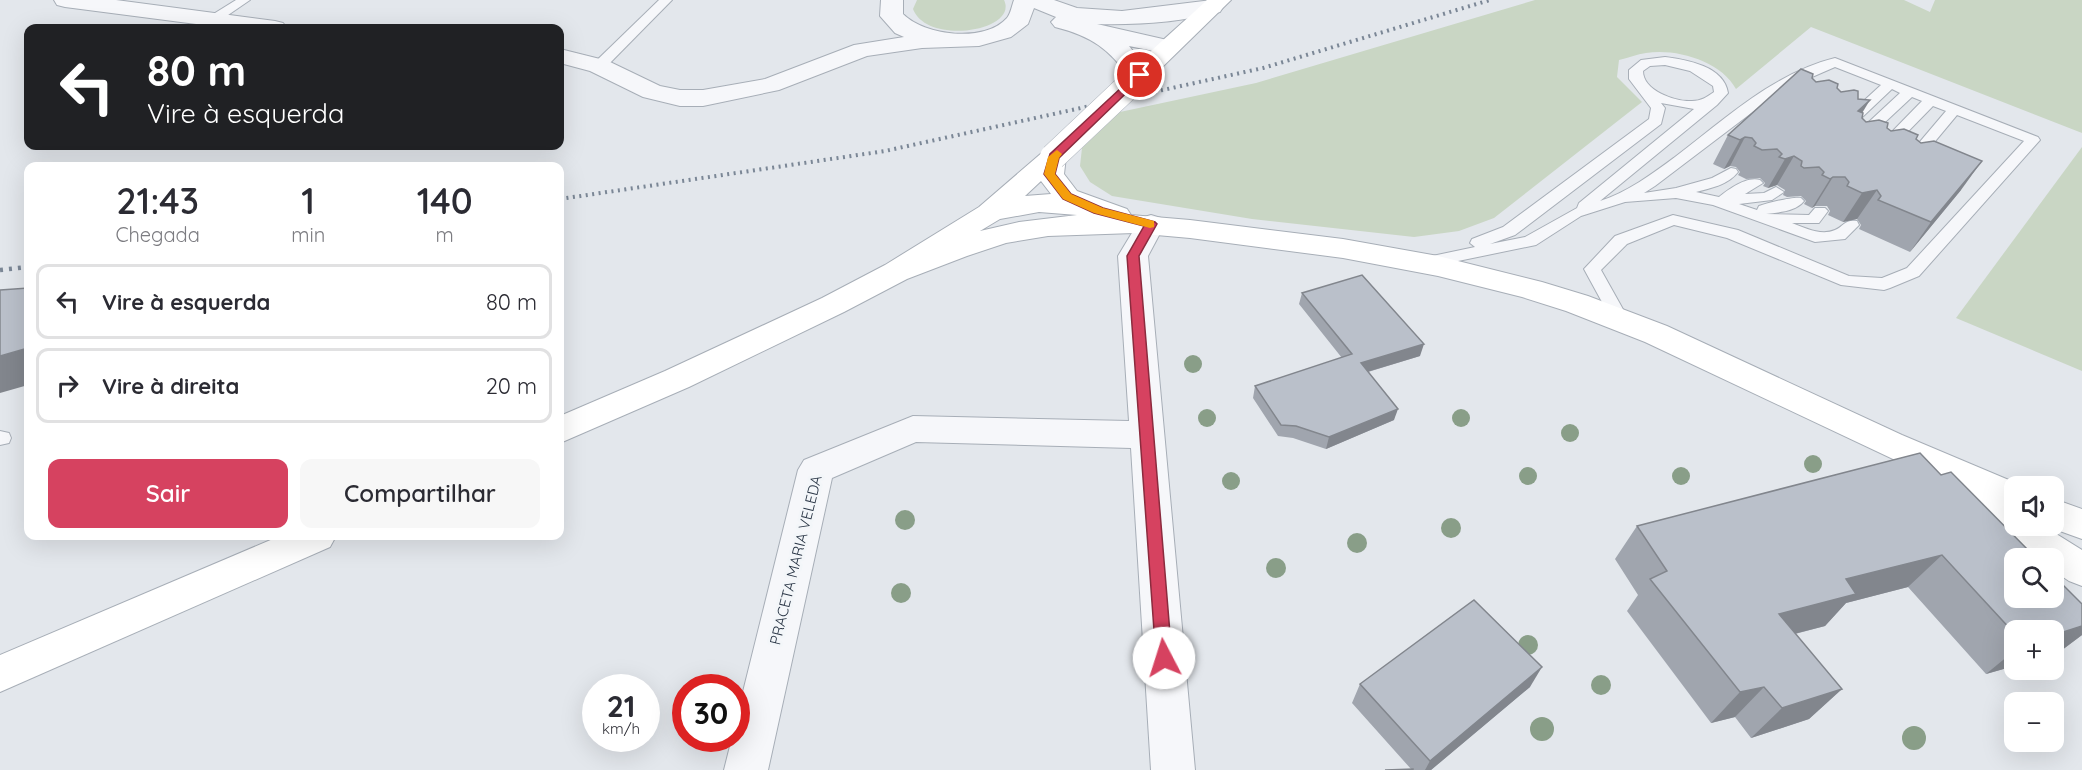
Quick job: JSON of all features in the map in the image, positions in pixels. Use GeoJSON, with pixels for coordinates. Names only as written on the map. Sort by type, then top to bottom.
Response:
{"type":"FeatureCollection","features":[{"type":"Feature","properties":{"kind":"street"},"geometry":{"type":"LineString","coordinates":[[65,0],[238,24]]}},
{"type":"Feature","properties":{"kind":"street"},"geometry":{"type":"LineString","coordinates":[[564,57],[599,66],[652,92],[666,96],[703,98],[770,85],[861,50],[922,41],[963,41],[997,34],[1020,19],[1025,10],[1025,0]]}},
{"type":"Feature","properties":{"kind":"street"},"geometry":{"type":"LineString","coordinates":[[1036,0],[1053,10],[1168,47]]}},
{"type":"Feature","properties":{"kind":"street"},"geometry":{"type":"LineString","coordinates":[[1010,27],[1048,21],[1100,24],[1216,4]]}},
{"type":"Feature","properties":{"kind":"street"},"geometry":{"type":"LineString","coordinates":[[564,428],[687,374],[833,305],[896,272],[989,213],[1053,157],[1216,4]]}},
{"type":"Feature","properties":{"kind":"street"},"geometry":{"type":"LineString","coordinates":[[861,50],[894,11],[909,32],[925,38],[963,41]]}},
{"type":"Feature","properties":{"kind":"street"},"geometry":{"type":"LineString","coordinates":[[1100,24],[1132,60],[1140,75]]}},
{"type":"Feature","properties":{"kind":"street"},"geometry":{"type":"LineString","coordinates":[[1053,157],[1050,174],[1067,196],[1098,210]]}},
{"type":"Feature","properties":{"kind":"street"},"geometry":{"type":"LineString","coordinates":[[989,213],[1027,202],[1060,203],[1151,224]]}},
{"type":"Feature","properties":{"kind":"street"},"geometry":{"type":"LineString","coordinates":[[989,213],[1017,231]]}},
{"type":"Feature","properties":{"kind":"street"},"geometry":{"type":"LineString","coordinates":[[896,272],[1017,231],[1094,222],[1151,224],[1335,246],[1423,263],[1514,285],[1620,320],[1812,404],[1891,445],[2004,494]]}},
{"type":"Feature","properties":{"kind":"street"},"geometry":{"type":"LineString","coordinates":[[1151,224],[1133,256],[1173,770]]}},
{"type":"Feature","properties":{"kind":"street","name":"PRACETA MARIA VELEDA"},"geometry":{"type":"LineString","coordinates":[[746,770],[816,470],[913,429],[1147,435]]}},
{"type":"Feature","properties":{"kind":"street"},"geometry":{"type":"LineString","coordinates":[[1891,445],[2082,570]]}},
{"type":"Feature","properties":{"kind":"street"},"geometry":{"type":"LineString","coordinates":[[2064,518],[2082,524]]}},
{"type":"Feature","properties":{"kind":"street"},"geometry":{"type":"LineString","coordinates":[[0,674],[308,540]]}},
{"type":"Feature","properties":{"kind":"lane"},"geometry":{"type":"LineString","coordinates":[[211,21],[244,0]]}},
{"type":"Feature","properties":{"kind":"lane"},"geometry":{"type":"LineString","coordinates":[[599,66],[666,0]]}},
{"type":"Feature","properties":{"kind":"lane"},"geometry":{"type":"LineString","coordinates":[[1665,61],[1680,63],[1703,70],[1720,85],[1721,93],[1712,102],[1576,213],[1530,241],[1423,263],[1509,231],[1656,121],[1658,108],[1636,81],[1635,74],[1638,67],[1646,63],[1665,61]]}},
{"type":"Feature","properties":{"kind":"lane"},"geometry":{"type":"LineString","coordinates":[[1616,201],[1650,183],[1762,98],[1835,62],[1866,80],[1890,84],[1910,91],[2033,140],[1913,272],[1884,284],[1847,281],[1732,234],[1673,220],[1621,240],[1592,269],[1620,320]]}},
{"type":"Feature","properties":{"kind":"lane"},"geometry":{"type":"LineString","coordinates":[[1829,82],[1845,66]]}},
{"type":"Feature","properties":{"kind":"lane"},"geometry":{"type":"LineString","coordinates":[[1848,123],[1890,84]]}},
{"type":"Feature","properties":{"kind":"lane"},"geometry":{"type":"LineString","coordinates":[[1643,89],[1655,96],[1684,105],[1712,102]]}},
{"type":"Feature","properties":{"kind":"lane"},"geometry":{"type":"LineString","coordinates":[[1853,145],[1910,91]]}},
{"type":"Feature","properties":{"kind":"lane"},"geometry":{"type":"LineString","coordinates":[[1877,155],[1932,100]]}},
{"type":"Feature","properties":{"kind":"lane"},"geometry":{"type":"LineString","coordinates":[[1906,167],[1955,109]]}},
{"type":"Feature","properties":{"kind":"lane"},"geometry":{"type":"LineString","coordinates":[[1576,213],[1616,201],[1677,193],[1718,182],[1731,172]]}},
{"type":"Feature","properties":{"kind":"lane"},"geometry":{"type":"LineString","coordinates":[[1717,201],[1755,183]]}},
{"type":"Feature","properties":{"kind":"lane"},"geometry":{"type":"LineString","coordinates":[[1717,201],[1767,197],[1776,192]]}},
{"type":"Feature","properties":{"kind":"lane"},"geometry":{"type":"LineString","coordinates":[[1677,193],[1717,201],[1815,237],[1839,236],[1851,225]]}},
{"type":"Feature","properties":{"kind":"lane"},"geometry":{"type":"LineString","coordinates":[[1748,212],[1787,206],[1796,201]]}},
{"type":"Feature","properties":{"kind":"lane"},"geometry":{"type":"LineString","coordinates":[[1748,212],[1813,219],[1820,212]]}},
{"type":"Feature","properties":{"kind":"green space"},"geometry":{"type":"Polygon","coordinates":[[[917,0],[1004,0],[1005,11],[998,20],[985,26],[952,31],[935,28],[922,21],[913,9],[917,0]]]}},
{"type":"Feature","properties":{"kind":"green space"},"geometry":{"type":"Polygon","coordinates":[[[1535,0],[1904,0],[1930,12],[1935,0],[2082,0],[2082,133],[1811,27],[1736,89],[1720,71],[1709,64],[1684,55],[1658,52],[1619,60],[1617,77],[1642,102],[1494,218],[1459,231],[1414,237],[1252,219],[1112,196],[1090,182],[1080,166],[1082,148],[1120,112],[1256,83],[1535,0]]]}},
{"type":"Feature","properties":{"kind":"green space"},"geometry":{"type":"Polygon","coordinates":[[[2082,147],[2082,371],[1956,318],[2082,147]]]}},
{"type":"Feature","properties":{"kind":"building"},"geometry":{"type":"Polygon","coordinates":[[[1801,69],[1813,74],[1812,78],[1816,82],[1829,80],[1838,84],[1837,88],[1841,92],[1858,91],[1858,99],[1870,100],[1858,111],[1863,113],[1862,118],[1866,122],[1879,120],[1888,123],[1887,128],[1891,131],[1904,129],[1918,135],[1916,139],[1921,143],[1934,141],[1982,161],[1931,222],[1878,200],[1881,196],[1877,190],[1862,193],[1847,186],[1849,182],[1845,177],[1830,179],[1822,175],[1824,172],[1819,167],[1804,168],[1801,166],[1802,161],[1794,156],[1785,159],[1779,157],[1782,154],[1777,149],[1762,150],[1754,146],[1756,143],[1752,138],[1745,137],[1740,140],[1728,135],[1801,69]]]}},
{"type":"Feature","properties":{"kind":"building"},"geometry":{"type":"Polygon","coordinates":[[[1362,275],[1424,344],[1361,363],[1398,409],[1329,437],[1296,426],[1281,425],[1255,386],[1352,354],[1302,293],[1362,275]]]}},
{"type":"Feature","properties":{"kind":"building"},"geometry":{"type":"Polygon","coordinates":[[[24,288],[24,349],[0,356],[0,290],[24,288]]]}},
{"type":"Feature","properties":{"kind":"building"},"geometry":{"type":"Polygon","coordinates":[[[1920,453],[1941,475],[1951,472],[2004,526],[2004,536],[2014,536],[2026,548],[2004,548],[2004,608],[2064,608],[2064,586],[2082,604],[2082,626],[2064,632],[2064,620],[2004,620],[2004,622],[1942,555],[1846,579],[1856,594],[1779,614],[1842,689],[1782,708],[1764,687],[1740,692],[1650,579],[1667,571],[1637,526],[1920,453]]]}},
{"type":"Feature","properties":{"kind":"building"},"geometry":{"type":"Polygon","coordinates":[[[1474,600],[1542,667],[1430,761],[1360,684],[1474,600]]]}},
{"type":"Feature","properties":{"kind":"railway"},"geometry":{"type":"LineString","coordinates":[[564,198],[885,151],[1263,68],[1490,0]]}},
{"type":"Feature","properties":{"kind":"railway"},"geometry":{"type":"LineString","coordinates":[[0,270],[24,267]]}},
{"type":"Feature","properties":{"kind":"slow traffic"},"geometry":{"type":"LineString","coordinates":[[1057,154],[1053,157],[1050,174],[1067,196],[1098,210],[1150,224]]}},
{"type":"Feature","properties":{"kind":"route"},"geometry":{"type":"LineString","coordinates":[[1140,75],[1053,157],[1050,174],[1067,196],[1098,210],[1151,224],[1133,256],[1164,658]]}}]}
